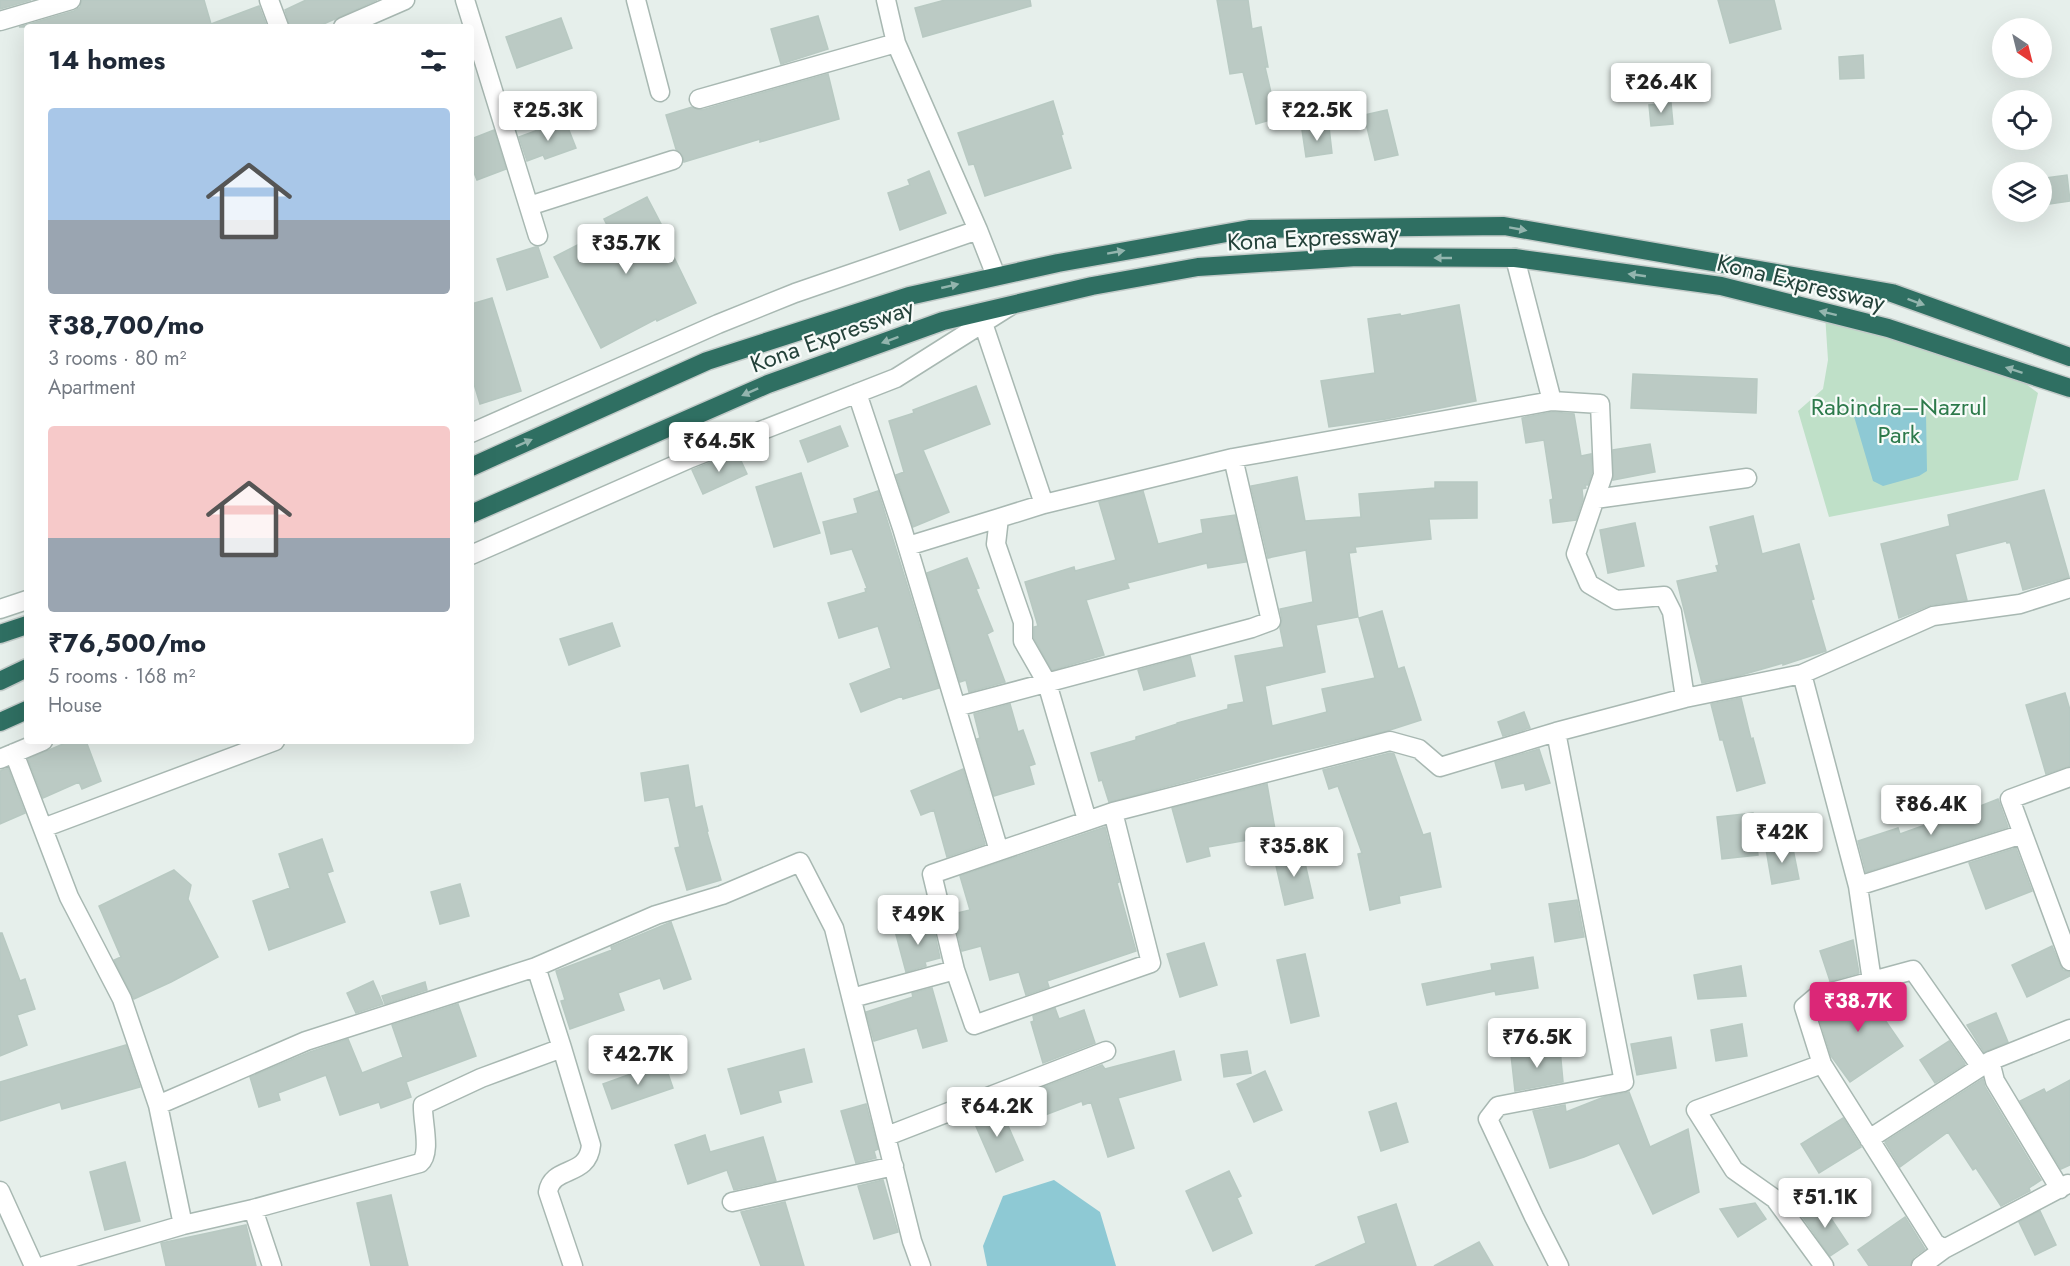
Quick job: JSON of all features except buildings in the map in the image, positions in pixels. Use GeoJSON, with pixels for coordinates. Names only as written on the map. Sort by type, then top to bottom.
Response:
{"type":"FeatureCollection","features":[{"type":"Feature","properties":{"kind":"highway","name":"Kona Expressway"},"geometry":{"type":"LineString","coordinates":[[474,466],[707,361],[909,296],[1100,255],[1249,229],[1504,226],[1892,293],[2070,357]]}},
{"type":"Feature","properties":{"kind":"highway","name":"Kona Expressway"},"geometry":{"type":"LineString","coordinates":[[474,513],[768,384],[943,321],[1092,286],[1198,267],[1357,257],[1515,258],[1721,286],[1888,328],[2070,388]]}},
{"type":"Feature","properties":{"kind":"highway"},"geometry":{"type":"LineString","coordinates":[[0,634],[24,626]]}},
{"type":"Feature","properties":{"kind":"highway"},"geometry":{"type":"LineString","coordinates":[[0,681],[24,669]]}},
{"type":"Feature","properties":{"kind":"highway"},"geometry":{"type":"LineString","coordinates":[[0,722],[24,711]]}},
{"type":"Feature","properties":{"kind":"street"},"geometry":{"type":"LineString","coordinates":[[0,21],[71,0]]}},
{"type":"Feature","properties":{"kind":"street"},"geometry":{"type":"LineString","coordinates":[[269,0],[278,24]]}},
{"type":"Feature","properties":{"kind":"street"},"geometry":{"type":"LineString","coordinates":[[350,24],[405,0]]}},
{"type":"Feature","properties":{"kind":"street"},"geometry":{"type":"LineString","coordinates":[[465,0],[472,24]]}},
{"type":"Feature","properties":{"kind":"street"},"geometry":{"type":"LineString","coordinates":[[636,0],[660,92]]}},
{"type":"Feature","properties":{"kind":"street"},"geometry":{"type":"LineString","coordinates":[[886,0],[896,43],[996,276]]}},
{"type":"Feature","properties":{"kind":"street"},"geometry":{"type":"LineString","coordinates":[[474,29],[538,236]]}},
{"type":"Feature","properties":{"kind":"street"},"geometry":{"type":"LineString","coordinates":[[699,99],[896,43]]}},
{"type":"Feature","properties":{"kind":"street"},"geometry":{"type":"LineString","coordinates":[[529,206],[673,160]]}},
{"type":"Feature","properties":{"kind":"street"},"geometry":{"type":"LineString","coordinates":[[474,432],[718,324],[795,293],[978,230]]}},
{"type":"Feature","properties":{"kind":"street"},"geometry":{"type":"LineString","coordinates":[[1515,258],[1552,401]]}},
{"type":"Feature","properties":{"kind":"street"},"geometry":{"type":"LineString","coordinates":[[474,554],[691,458],[896,378],[1012,305]]}},
{"type":"Feature","properties":{"kind":"street"},"geometry":{"type":"LineString","coordinates":[[983,324],[1044,504]]}},
{"type":"Feature","properties":{"kind":"street"},"geometry":{"type":"LineString","coordinates":[[857,393],[908,546],[999,851]]}},
{"type":"Feature","properties":{"kind":"street"},"geometry":{"type":"LineString","coordinates":[[908,546],[1044,504],[1233,458],[1552,401],[1599,404],[1603,476],[1576,554],[1589,584],[1616,600],[1664,596],[1672,612],[1685,698]]}},
{"type":"Feature","properties":{"kind":"street"},"geometry":{"type":"LineString","coordinates":[[956,707],[1271,621],[1233,458]]}},
{"type":"Feature","properties":{"kind":"street"},"geometry":{"type":"LineString","coordinates":[[1595,499],[1747,478]]}},
{"type":"Feature","properties":{"kind":"street"},"geometry":{"type":"LineString","coordinates":[[999,518],[996,544],[1023,622],[1023,641],[1047,683],[1087,820]]}},
{"type":"Feature","properties":{"kind":"street"},"geometry":{"type":"LineString","coordinates":[[1113,812],[1151,963],[974,1025],[956,970],[932,874],[1113,812],[1390,741],[1419,749],[1440,767],[1556,732],[1685,698],[1802,674],[1933,616],[2020,604],[2070,588]]}},
{"type":"Feature","properties":{"kind":"street"},"geometry":{"type":"LineString","coordinates":[[0,609],[24,601]]}},
{"type":"Feature","properties":{"kind":"street"},"geometry":{"type":"LineString","coordinates":[[1802,674],[1858,886],[1872,981]]}},
{"type":"Feature","properties":{"kind":"street"},"geometry":{"type":"LineString","coordinates":[[1556,732],[1624,1082],[1498,1106],[1488,1119],[1559,1266]]}},
{"type":"Feature","properties":{"kind":"street"},"geometry":{"type":"LineString","coordinates":[[36,744],[7,756],[42,828],[69,897],[122,999],[158,1105],[183,1225]]}},
{"type":"Feature","properties":{"kind":"street"},"geometry":{"type":"LineString","coordinates":[[42,828],[267,744]]}},
{"type":"Feature","properties":{"kind":"street"},"geometry":{"type":"LineString","coordinates":[[2069,958],[2010,799],[2070,777]]}},
{"type":"Feature","properties":{"kind":"street"},"geometry":{"type":"LineString","coordinates":[[1858,886],[2023,834]]}},
{"type":"Feature","properties":{"kind":"street"},"geometry":{"type":"LineString","coordinates":[[158,1105],[306,1041],[536,967],[656,915],[722,894],[800,862],[834,928],[912,1241],[921,1266]]}},
{"type":"Feature","properties":{"kind":"street"},"geometry":{"type":"LineString","coordinates":[[536,967],[591,1145],[590,1156],[584,1164],[549,1184],[548,1192],[573,1266]]}},
{"type":"Feature","properties":{"kind":"street"},"geometry":{"type":"LineString","coordinates":[[852,998],[956,970]]}},
{"type":"Feature","properties":{"kind":"street"},"geometry":{"type":"LineString","coordinates":[[1921,1266],[1944,1249],[2065,1186],[1986,1064],[1913,970],[1817,996],[1804,1007],[1822,1064],[1935,1243],[1944,1249]]}},
{"type":"Feature","properties":{"kind":"street"},"geometry":{"type":"LineString","coordinates":[[1869,1139],[1986,1064],[2070,1029]]}},
{"type":"Feature","properties":{"kind":"street"},"geometry":{"type":"LineString","coordinates":[[44,1266],[183,1225],[253,1209],[420,1163],[425,1159],[427,1150],[422,1118],[423,1105],[481,1078],[562,1048]]}},
{"type":"Feature","properties":{"kind":"street"},"geometry":{"type":"LineString","coordinates":[[887,1136],[1106,1051]]}},
{"type":"Feature","properties":{"kind":"street"},"geometry":{"type":"LineString","coordinates":[[1822,1064],[1696,1110],[1734,1170],[1775,1199],[1824,1266]]}},
{"type":"Feature","properties":{"kind":"street"},"geometry":{"type":"LineString","coordinates":[[732,1202],[894,1166]]}},
{"type":"Feature","properties":{"kind":"street"},"geometry":{"type":"LineString","coordinates":[[0,1191],[34,1266]]}},
{"type":"Feature","properties":{"kind":"street"},"geometry":{"type":"LineString","coordinates":[[253,1209],[272,1266]]}},
{"type":"Feature","properties":{"kind":"green space","name":"Rabindra–Nazrul Park"},"geometry":{"type":"Polygon","coordinates":[[[1825,314],[2009,371],[2038,393],[2018,480],[1829,517],[1798,411],[1823,389],[1828,360],[1825,314]]]}},
{"type":"Feature","properties":{"kind":"water"},"geometry":{"type":"Polygon","coordinates":[[[1860,403],[1894,406],[1926,414],[1927,471],[1919,476],[1883,486],[1873,481],[1853,413],[1860,403]]]}},
{"type":"Feature","properties":{"kind":"water"},"geometry":{"type":"Polygon","coordinates":[[[1054,1180],[1100,1212],[1116,1266],[987,1266],[983,1246],[1003,1196],[1054,1180]]]}}]}
